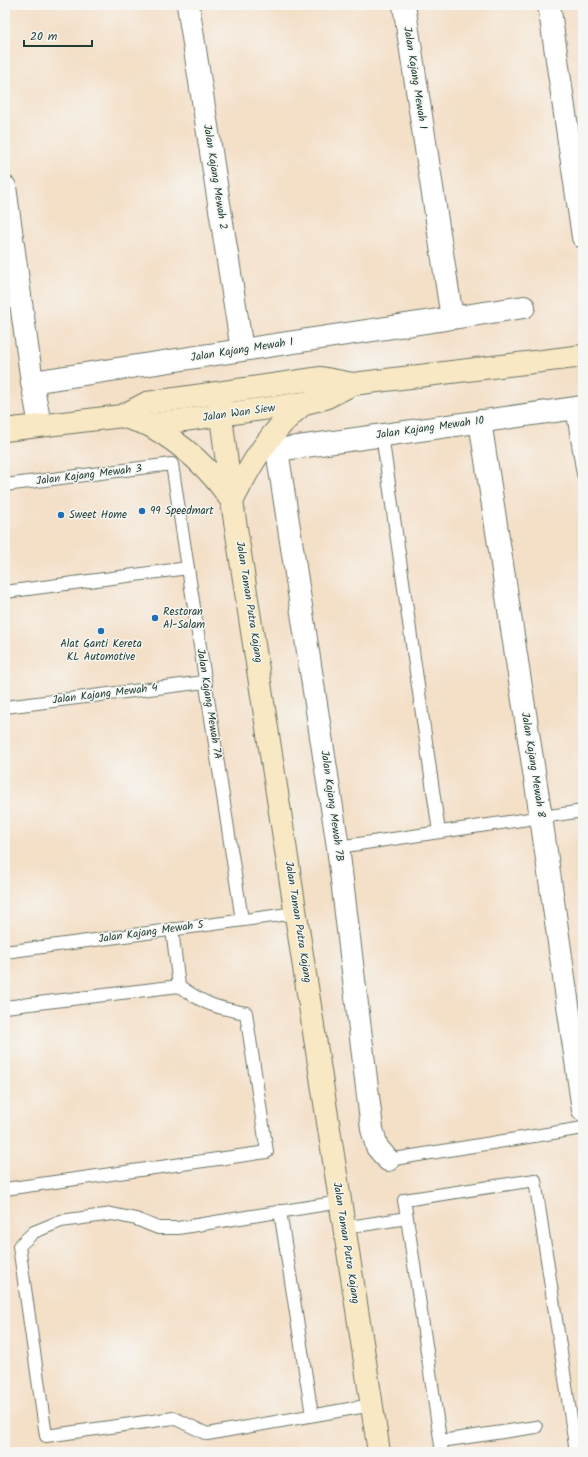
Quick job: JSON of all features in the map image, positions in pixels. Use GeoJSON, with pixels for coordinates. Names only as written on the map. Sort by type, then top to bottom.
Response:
{"type":"FeatureCollection","features":[{"type":"Feature","properties":{"kind":"street","name":"Jalan Kajang Mewah 2"},"geometry":{"type":"LineString","coordinates":[[188,5],[242,350]]}},
{"type":"Feature","properties":{"kind":"street","name":"Jalan Kajang Mewah 1"},"geometry":{"type":"LineString","coordinates":[[404,5],[452,318]]}},
{"type":"Feature","properties":{"kind":"street"},"geometry":{"type":"LineString","coordinates":[[550,5],[583,237]]}},
{"type":"Feature","properties":{"kind":"street"},"geometry":{"type":"LineString","coordinates":[[5,187],[32,382],[40,425]]}},
{"type":"Feature","properties":{"kind":"street","name":"Jalan Kajang Mewah 1"},"geometry":{"type":"LineString","coordinates":[[32,382],[524,307]]}},
{"type":"Feature","properties":{"kind":"street","name":"Jalan Wan Siew"},"geometry":{"type":"LineString","coordinates":[[5,430],[122,416],[147,403],[321,378],[353,384],[583,356]]}},
{"type":"Feature","properties":{"kind":"street","name":"Jalan Wan Siew"},"geometry":{"type":"LineString","coordinates":[[122,416],[149,425],[305,403],[325,398],[353,384]]}},
{"type":"Feature","properties":{"kind":"street","name":"Jalan Taman Putra Kajang"},"geometry":{"type":"LineString","coordinates":[[218,393],[232,502],[343,1228],[379,1452]]}},
{"type":"Feature","properties":{"kind":"street"},"geometry":{"type":"LineString","coordinates":[[149,425],[170,437],[200,462],[220,484],[232,502],[248,471],[271,435],[288,417],[305,403]]}},
{"type":"Feature","properties":{"kind":"street","name":"Jalan Kajang Mewah 10"},"geometry":{"type":"LineString","coordinates":[[277,450],[578,408]]}},
{"type":"Feature","properties":{"kind":"street","name":"Jalan Kajang Mewah 8"},"geometry":{"type":"LineString","coordinates":[[480,422],[541,817],[583,1110]]}},
{"type":"Feature","properties":{"kind":"street","name":"Jalan Kajang Mewah 7B"},"geometry":{"type":"LineString","coordinates":[[277,450],[338,847],[372,1129],[377,1147],[388,1160]]}},
{"type":"Feature","properties":{"kind":"lane"},"geometry":{"type":"LineString","coordinates":[[578,408],[583,474]]}},
{"type":"Feature","properties":{"kind":"lane"},"geometry":{"type":"LineString","coordinates":[[382,435],[439,832]]}},
{"type":"Feature","properties":{"kind":"lane","name":"Jalan Kajang Mewah 3"},"geometry":{"type":"LineString","coordinates":[[5,486],[172,464]]}},
{"type":"Feature","properties":{"kind":"lane","name":"Jalan Kajang Mewah 7A"},"geometry":{"type":"LineString","coordinates":[[172,464],[242,920]]}},
{"type":"Feature","properties":{"kind":"lane"},"geometry":{"type":"LineString","coordinates":[[5,592],[188,568]]}},
{"type":"Feature","properties":{"kind":"lane","name":"Jalan Kajang Mewah 4"},"geometry":{"type":"LineString","coordinates":[[5,708],[205,682]]}},
{"type":"Feature","properties":{"kind":"lane"},"geometry":{"type":"LineString","coordinates":[[338,847],[583,811]]}},
{"type":"Feature","properties":{"kind":"lane","name":"Jalan Kajang Mewah 5"},"geometry":{"type":"LineString","coordinates":[[5,952],[296,913]]}},
{"type":"Feature","properties":{"kind":"lane"},"geometry":{"type":"LineString","coordinates":[[172,930],[179,986]]}},
{"type":"Feature","properties":{"kind":"lane"},"geometry":{"type":"LineString","coordinates":[[5,1008],[179,986],[201,1002],[218,1008],[246,1013],[267,1152],[5,1189]]}},
{"type":"Feature","properties":{"kind":"lane"},"geometry":{"type":"LineString","coordinates":[[388,1160],[583,1128]]}},
{"type":"Feature","properties":{"kind":"lane"},"geometry":{"type":"LineString","coordinates":[[536,1427],[442,1446],[404,1200],[535,1180],[576,1452]]}},
{"type":"Feature","properties":{"kind":"lane"},"geometry":{"type":"LineString","coordinates":[[340,1202],[178,1228],[158,1228],[136,1219],[112,1214],[61,1221],[34,1232],[19,1246],[46,1436],[174,1418],[208,1434],[372,1404]]}},
{"type":"Feature","properties":{"kind":"lane"},"geometry":{"type":"LineString","coordinates":[[280,1212],[312,1415]]}},
{"type":"Feature","properties":{"kind":"lane"},"geometry":{"type":"LineString","coordinates":[[343,1228],[407,1218]]}},
{"type":"Feature","properties":{"kind":"place","name":"99 Speedmart"},"geometry":{"type":"Point","coordinates":[142,511]}},
{"type":"Feature","properties":{"kind":"place","name":"Sweet Home"},"geometry":{"type":"Point","coordinates":[61,515]}},
{"type":"Feature","properties":{"kind":"place","name":"Restoran Al-Salam"},"geometry":{"type":"Point","coordinates":[155,618]}},
{"type":"Feature","properties":{"kind":"place","name":"Alat Ganti Kereta KL Automotive"},"geometry":{"type":"Point","coordinates":[101,631]}}]}
